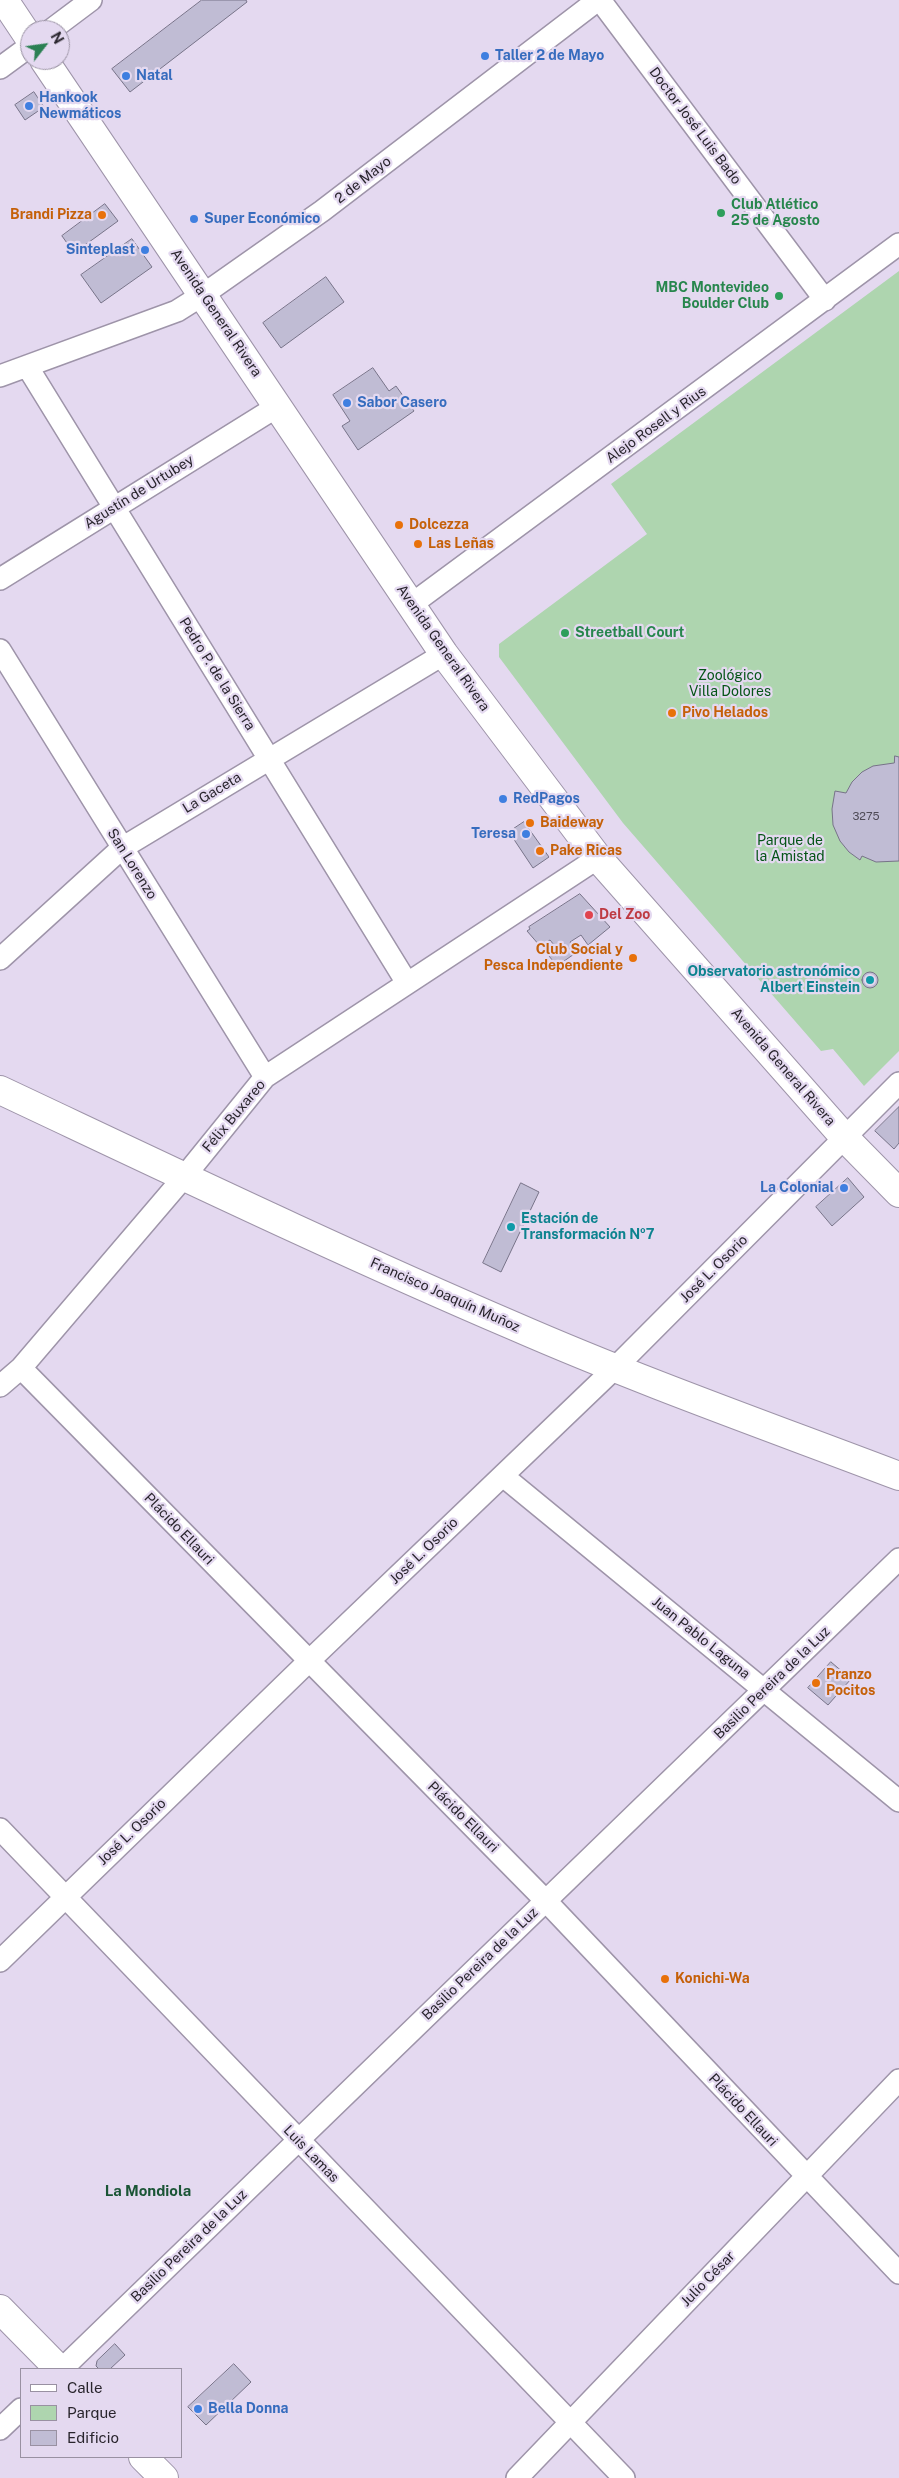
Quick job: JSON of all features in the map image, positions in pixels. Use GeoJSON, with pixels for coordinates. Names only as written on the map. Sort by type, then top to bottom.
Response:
{"type":"FeatureCollection","features":[{"type":"Feature","properties":{"kind":"main road"},"geometry":{"type":"LineString","coordinates":[[4,0],[20,24]]}},
{"type":"Feature","properties":{"kind":"main road","name":"Avenida General Rivera"},"geometry":{"type":"LineString","coordinates":[[51,70],[204,294],[444,654],[598,858],[845,1138],[899,1193]]}},
{"type":"Feature","properties":{"kind":"main road","name":"Francisco Joaquín Muñoz"},"geometry":{"type":"LineString","coordinates":[[0,1090],[184,1177],[513,1326],[615,1368],[899,1476]]}},
{"type":"Feature","properties":{"kind":"main road"},"geometry":{"type":"LineString","coordinates":[[0,2309],[59,2368]]}},
{"type":"Feature","properties":{"kind":"main road"},"geometry":{"type":"LineString","coordinates":[[144,2458],[164,2478]]}},
{"type":"Feature","properties":{"kind":"street"},"geometry":{"type":"LineString","coordinates":[[64,20],[91,0]]}},
{"type":"Feature","properties":{"kind":"street","name":"2 de Mayo"},"geometry":{"type":"LineString","coordinates":[[0,376],[177,311],[322,211],[599,0]]}},
{"type":"Feature","properties":{"kind":"street","name":"Doctor José Luis Bado"},"geometry":{"type":"LineString","coordinates":[[599,0],[825,300]]}},
{"type":"Feature","properties":{"kind":"street"},"geometry":{"type":"LineString","coordinates":[[0,68],[20,53]]}},
{"type":"Feature","properties":{"kind":"street","name":"Alejo Rosell y Rius"},"geometry":{"type":"LineString","coordinates":[[412,604],[899,244]]}},
{"type":"Feature","properties":{"kind":"street","name":"Pedro P. de la Sierra"},"geometry":{"type":"LineString","coordinates":[[27,366],[407,983]]}},
{"type":"Feature","properties":{"kind":"street","name":"Agustín de Urtubey"},"geometry":{"type":"LineString","coordinates":[[0,579],[278,406]]}},
{"type":"Feature","properties":{"kind":"street","name":"San Lorenzo"},"geometry":{"type":"LineString","coordinates":[[0,650],[265,1077]]}},
{"type":"Feature","properties":{"kind":"street","name":"La Gaceta"},"geometry":{"type":"LineString","coordinates":[[0,959],[122,848],[444,654]]}},
{"type":"Feature","properties":{"kind":"street","name":"Félix Buxareo"},"geometry":{"type":"LineString","coordinates":[[0,1386],[21,1368],[184,1177],[265,1077],[598,858]]}},
{"type":"Feature","properties":{"kind":"street","name":"José L. Osorio"},"geometry":{"type":"LineString","coordinates":[[0,1961],[615,1368],[899,1083]]}},
{"type":"Feature","properties":{"kind":"street","name":"Plácido Ellauri"},"geometry":{"type":"LineString","coordinates":[[21,1368],[545,1900],[899,2273]]}},
{"type":"Feature","properties":{"kind":"street","name":"Juan Pablo Laguna"},"geometry":{"type":"LineString","coordinates":[[503,1476],[899,1801]]}},
{"type":"Feature","properties":{"kind":"street","name":"Basilio Pereira de la Luz"},"geometry":{"type":"LineString","coordinates":[[61,2368],[899,1559]]}},
{"type":"Feature","properties":{"kind":"street","name":"Luis Lamas"},"geometry":{"type":"LineString","coordinates":[[0,1829],[624,2478]]}},
{"type":"Feature","properties":{"kind":"street","name":"Julio César"},"geometry":{"type":"LineString","coordinates":[[517,2478],[899,2080]]}},
{"type":"Feature","properties":{"kind":"street"},"geometry":{"type":"LineString","coordinates":[[0,2429],[20,2410]]}},
{"type":"Feature","properties":{"kind":"green space","name":"Zoológico Villa Dolores"},"geometry":{"type":"Polygon","coordinates":[[[899,271],[899,1051],[864,1086],[833,1049],[821,1051],[623,823],[499,657],[499,644],[647,534],[611,484],[899,271]]]}},
{"type":"Feature","properties":{"kind":"building"},"geometry":{"type":"Polygon","coordinates":[[[202,0],[246,0],[247,2],[130,92],[112,69],[202,0]]]}},
{"type":"Feature","properties":{"kind":"building","name":"Hankook Newmáticos"},"geometry":{"type":"Polygon","coordinates":[[[34,92],[44,107],[25,120],[15,105],[34,92]]]}},
{"type":"Feature","properties":{"kind":"building"},"geometry":{"type":"Polygon","coordinates":[[[105,204],[118,221],[74,253],[62,236],[105,204]]]}},
{"type":"Feature","properties":{"kind":"building"},"geometry":{"type":"Polygon","coordinates":[[[132,239],[152,267],[101,303],[81,275],[132,239]]]}},
{"type":"Feature","properties":{"kind":"building"},"geometry":{"type":"Polygon","coordinates":[[[326,277],[344,302],[281,348],[263,323],[326,277]]]}},
{"type":"Feature","properties":{"kind":"building"},"geometry":{"type":"Polygon","coordinates":[[[373,368],[389,391],[396,386],[414,411],[358,450],[342,426],[350,421],[333,395],[373,368]]]}},
{"type":"Feature","properties":{"kind":"building"},"geometry":{"type":"Polygon","coordinates":[[[895,756],[899,757],[899,861],[876,862],[862,856],[860,860],[849,852],[840,841],[833,825],[832,809],[835,791],[846,793],[852,782],[862,772],[873,766],[894,763],[895,756]]]}},
{"type":"Feature","properties":{"kind":"building"},"geometry":{"type":"Polygon","coordinates":[[[524,822],[549,857],[533,868],[509,832],[524,822]]]}},
{"type":"Feature","properties":{"kind":"building"},"geometry":{"type":"Polygon","coordinates":[[[580,894],[610,927],[588,945],[581,935],[570,942],[577,952],[557,966],[549,956],[558,950],[550,940],[540,946],[527,931],[530,929],[529,927],[580,894]]]}},
{"type":"Feature","properties":{"kind":"building","name":"Observatorio astronómico Albert Einstein"},"geometry":{"type":"Polygon","coordinates":[[[867,972],[873,972],[878,977],[876,986],[867,988],[862,983],[862,977],[867,972]]]}},
{"type":"Feature","properties":{"kind":"building"},"geometry":{"type":"Polygon","coordinates":[[[899,1107],[899,1143],[894,1149],[875,1131],[899,1107]]]}},
{"type":"Feature","properties":{"kind":"building"},"geometry":{"type":"Polygon","coordinates":[[[848,1178],[864,1197],[832,1226],[816,1207],[848,1178]]]}},
{"type":"Feature","properties":{"kind":"building","name":"Estación de Transformación Nº7"},"geometry":{"type":"Polygon","coordinates":[[[521,1183],[539,1192],[501,1272],[483,1263],[521,1183]]]}},
{"type":"Feature","properties":{"kind":"building"},"geometry":{"type":"Polygon","coordinates":[[[831,1662],[851,1679],[828,1705],[808,1688],[831,1662]]]}},
{"type":"Feature","properties":{"kind":"building"},"geometry":{"type":"Polygon","coordinates":[[[115,2344],[125,2355],[111,2368],[98,2368],[96,2366],[97,2361],[115,2344]]]}},
{"type":"Feature","properties":{"kind":"building"},"geometry":{"type":"Polygon","coordinates":[[[234,2364],[251,2382],[206,2425],[188,2407],[234,2364]]]}},
{"type":"Feature","properties":{"kind":"place","name":"Taller 2 de Mayo"},"geometry":{"type":"Point","coordinates":[485,56]}},
{"type":"Feature","properties":{"kind":"place","name":"Natal"},"geometry":{"type":"Point","coordinates":[126,76]}},
{"type":"Feature","properties":{"kind":"place","name":"Hankook Newmáticos"},"geometry":{"type":"Point","coordinates":[29,106]}},
{"type":"Feature","properties":{"kind":"place","name":"Club Atlético 25 de Agosto"},"geometry":{"type":"Point","coordinates":[721,213]}},
{"type":"Feature","properties":{"kind":"place","name":"Brandi Pizza"},"geometry":{"type":"Point","coordinates":[102,215]}},
{"type":"Feature","properties":{"kind":"place","name":"Super Económico"},"geometry":{"type":"Point","coordinates":[194,219]}},
{"type":"Feature","properties":{"kind":"place","name":"Sinteplast"},"geometry":{"type":"Point","coordinates":[145,250]}},
{"type":"Feature","properties":{"kind":"place","name":"MBC Montevideo Boulder Club"},"geometry":{"type":"Point","coordinates":[779,296]}},
{"type":"Feature","properties":{"kind":"place","name":"Sabor Casero"},"geometry":{"type":"Point","coordinates":[347,403]}},
{"type":"Feature","properties":{"kind":"place","name":"Dolcezza"},"geometry":{"type":"Point","coordinates":[399,525]}},
{"type":"Feature","properties":{"kind":"place","name":"Las Leñas"},"geometry":{"type":"Point","coordinates":[418,544]}},
{"type":"Feature","properties":{"kind":"place","name":"Streetball Court"},"geometry":{"type":"Point","coordinates":[565,633]}},
{"type":"Feature","properties":{"kind":"place","name":"Pivo Helados"},"geometry":{"type":"Point","coordinates":[672,713]}},
{"type":"Feature","properties":{"kind":"place","name":"RedPagos"},"geometry":{"type":"Point","coordinates":[503,799]}},
{"type":"Feature","properties":{"kind":"place","name":"Baideway"},"geometry":{"type":"Point","coordinates":[530,823]}},
{"type":"Feature","properties":{"kind":"place","name":"Teresa"},"geometry":{"type":"Point","coordinates":[526,834]}},
{"type":"Feature","properties":{"kind":"place","name":"Pake Ricas"},"geometry":{"type":"Point","coordinates":[540,851]}},
{"type":"Feature","properties":{"kind":"place","name":"Del Zoo"},"geometry":{"type":"Point","coordinates":[589,915]}},
{"type":"Feature","properties":{"kind":"place","name":"Club Social y Pesca Independiente"},"geometry":{"type":"Point","coordinates":[633,958]}},
{"type":"Feature","properties":{"kind":"place","name":"Observatorio astronómico Albert Einstein"},"geometry":{"type":"Point","coordinates":[870,980]}},
{"type":"Feature","properties":{"kind":"place","name":"La Colonial"},"geometry":{"type":"Point","coordinates":[844,1188]}},
{"type":"Feature","properties":{"kind":"place","name":"Estación de Transformación Nº7"},"geometry":{"type":"Point","coordinates":[511,1227]}},
{"type":"Feature","properties":{"kind":"place","name":"Pranzo Pocitos"},"geometry":{"type":"Point","coordinates":[816,1683]}},
{"type":"Feature","properties":{"kind":"place","name":"Konichi-Wa"},"geometry":{"type":"Point","coordinates":[665,1979]}},
{"type":"Feature","properties":{"kind":"place","name":"Bella Donna"},"geometry":{"type":"Point","coordinates":[198,2409]}},
{"type":"Feature","properties":{"kind":"district","name":"La Mondiola"},"geometry":{"type":"Point","coordinates":[148,2191]}},
{"type":"Feature","properties":{"kind":"park label","name":"Parque de la Amistad"},"geometry":{"type":"Point","coordinates":[790,850]}}]}
